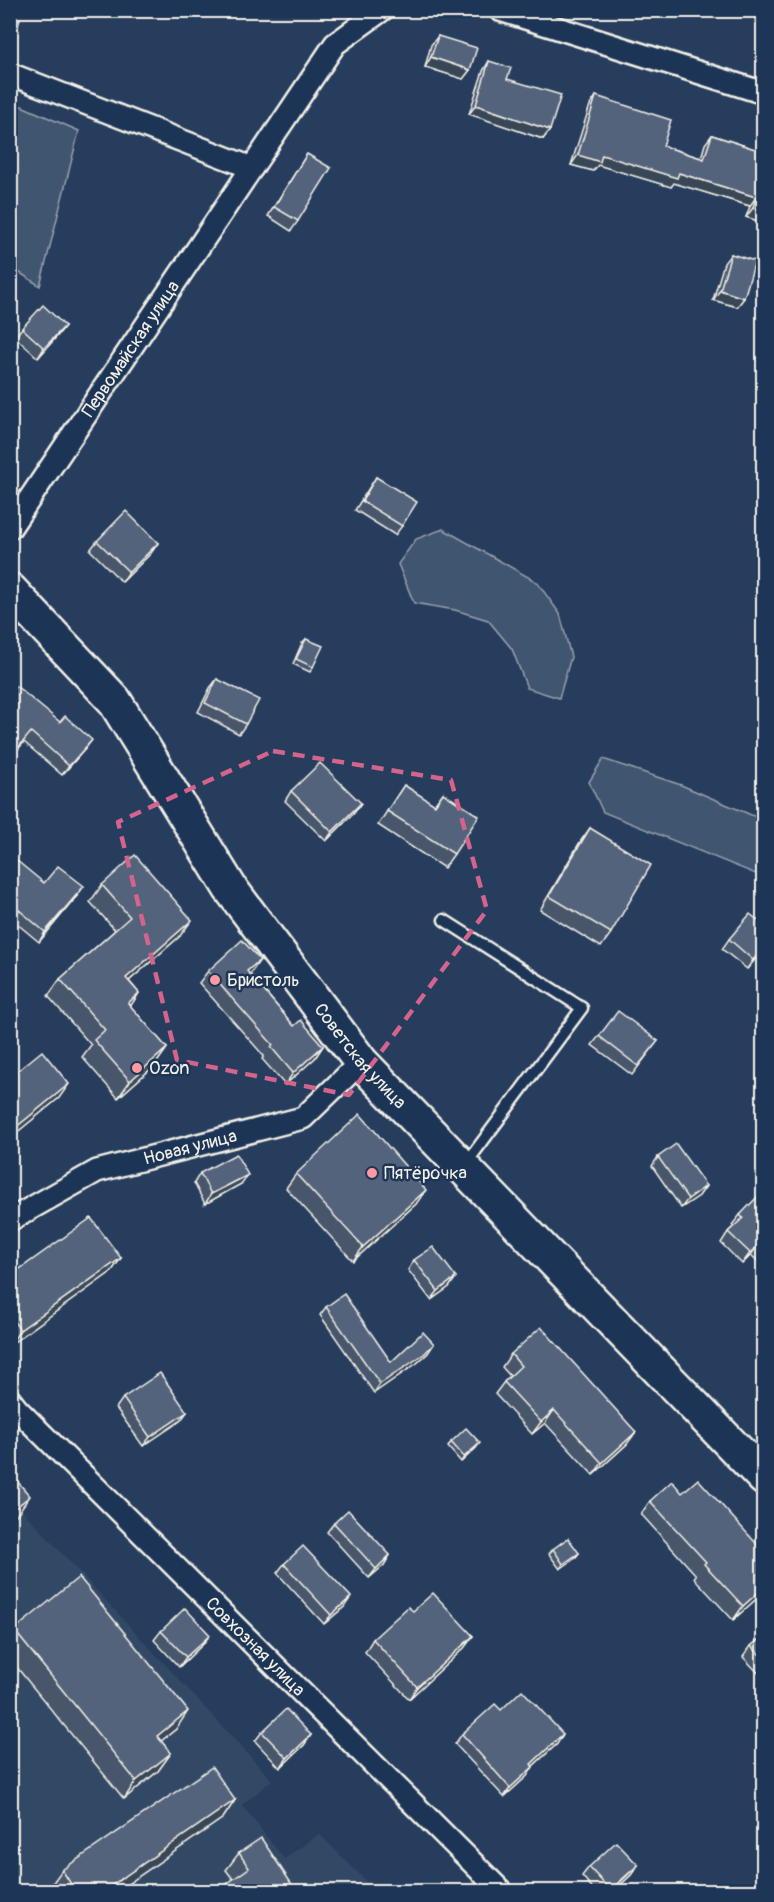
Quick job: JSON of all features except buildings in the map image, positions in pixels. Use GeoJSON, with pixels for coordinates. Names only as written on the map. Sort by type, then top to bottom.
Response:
{"type":"FeatureCollection","features":[{"type":"Feature","properties":{"kind":"main road","name":"Советская улица"},"geometry":{"type":"LineString","coordinates":[[10,590],[114,700],[230,888],[361,1062],[463,1168],[759,1464]]}},
{"type":"Feature","properties":{"kind":"street","name":"Первомайская улица"},"geometry":{"type":"LineString","coordinates":[[10,528],[334,44],[382,10]]}},
{"type":"Feature","properties":{"kind":"street"},"geometry":{"type":"LineString","coordinates":[[500,10],[764,93]]}},
{"type":"Feature","properties":{"kind":"street"},"geometry":{"type":"LineString","coordinates":[[10,74],[252,168]]}},
{"type":"Feature","properties":{"kind":"street","name":"Новая улица"},"geometry":{"type":"LineString","coordinates":[[10,1220],[97,1171],[303,1118],[361,1062]]}},
{"type":"Feature","properties":{"kind":"street","name":"Совхозная улица"},"geometry":{"type":"LineString","coordinates":[[10,1400],[502,1892]]}},
{"type":"Feature","properties":{"kind":"lane"},"geometry":{"type":"LineString","coordinates":[[444,920],[582,1008],[463,1168]]}},
{"type":"Feature","properties":{"kind":"highlighted area"},"geometry":{"type":"Polygon","coordinates":[[[273,751],[451,780],[487,910],[349,1095],[177,1060],[118,822],[273,751]]]}},
{"type":"Feature","properties":{"kind":"shaded area"},"geometry":{"type":"Polygon","coordinates":[[[10,101],[79,131],[40,286],[11,267],[10,101]]]}},
{"type":"Feature","properties":{"kind":"shaded area"},"geometry":{"type":"Polygon","coordinates":[[[443,529],[537,582],[560,614],[571,657],[559,698],[527,688],[512,649],[488,620],[455,610],[414,603],[398,564],[416,539],[443,529]]]}},
{"type":"Feature","properties":{"kind":"shaded area"},"geometry":{"type":"Polygon","coordinates":[[[603,759],[681,785],[763,820],[763,877],[603,812],[589,782],[603,759]]]}},
{"type":"Feature","properties":{"kind":"shaded area"},"geometry":{"type":"Polygon","coordinates":[[[10,1497],[272,1780],[242,1805],[284,1859],[319,1834],[376,1891],[11,1891],[10,1497]]]}},
{"type":"Feature","properties":{"kind":"place","name":"Бристоль"},"geometry":{"type":"Point","coordinates":[215,980]}},
{"type":"Feature","properties":{"kind":"place","name":"Ozon"},"geometry":{"type":"Point","coordinates":[137,1068]}},
{"type":"Feature","properties":{"kind":"place","name":"Пятёрочка"},"geometry":{"type":"Point","coordinates":[372,1173]}}]}
